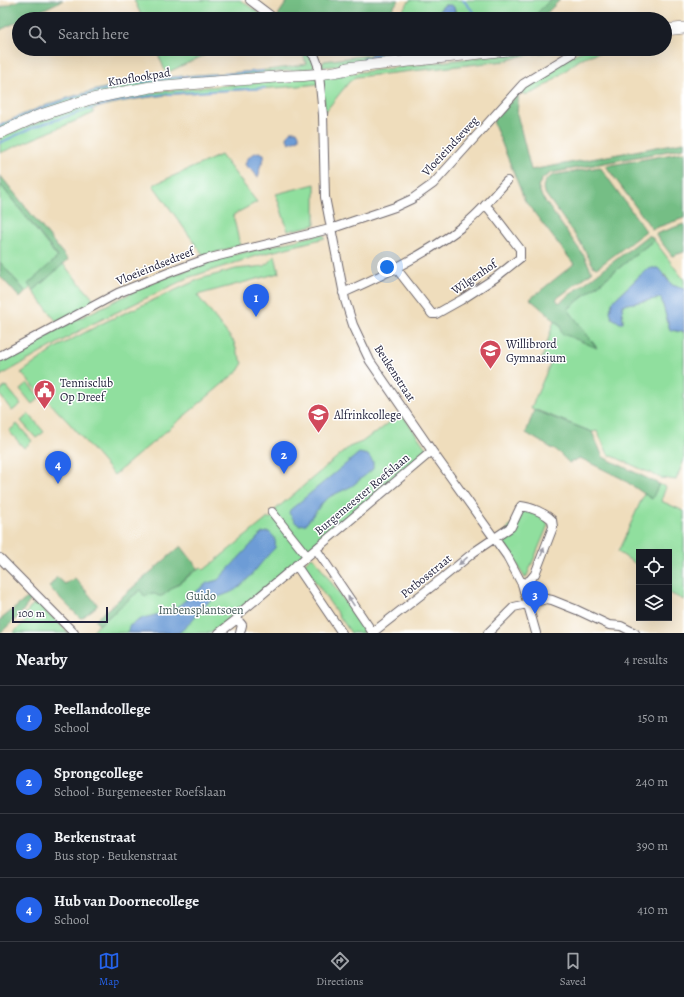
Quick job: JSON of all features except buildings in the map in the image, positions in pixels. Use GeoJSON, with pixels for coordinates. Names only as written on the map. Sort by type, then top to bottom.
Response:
{"type":"FeatureCollection","features":[{"type":"Feature","properties":{"kind":"main road"},"geometry":{"type":"LineString","coordinates":[[672,29],[684,28]]}},
{"type":"Feature","properties":{"kind":"main road","name":"Knoflookpad"},"geometry":{"type":"LineString","coordinates":[[0,133],[38,116],[87,100],[151,87],[288,76],[308,76],[319,72],[456,56]]}},
{"type":"Feature","properties":{"kind":"street"},"geometry":{"type":"LineString","coordinates":[[251,0],[266,12]]}},
{"type":"Feature","properties":{"kind":"street","name":"Beukenstraat"},"geometry":{"type":"LineString","coordinates":[[313,56],[317,61],[319,72],[323,115],[325,197],[344,300],[353,324],[370,361],[507,556],[522,584],[536,633]]}},
{"type":"Feature","properties":{"kind":"street","name":"Vloeieindseweg"},"geometry":{"type":"LineString","coordinates":[[330,229],[395,207],[422,193],[433,184],[523,84],[569,56]]}},
{"type":"Feature","properties":{"kind":"street"},"geometry":{"type":"LineString","coordinates":[[343,293],[396,268],[447,238],[465,224],[485,205],[507,181]]}},
{"type":"Feature","properties":{"kind":"street","name":"Wilgenhof"},"geometry":{"type":"LineString","coordinates":[[396,268],[432,314],[436,314],[462,300],[496,278],[520,258],[521,253],[520,249],[485,205]]}},
{"type":"Feature","properties":{"kind":"street","name":"Vloeieindsedreef"},"geometry":{"type":"LineString","coordinates":[[0,356],[118,293],[173,271],[206,259],[330,229]]}},
{"type":"Feature","properties":{"kind":"street","name":"Burgemeester Roefslaan"},"geometry":{"type":"LineString","coordinates":[[220,633],[237,619],[240,613],[306,556],[432,451]]}},
{"type":"Feature","properties":{"kind":"street","name":"Potbosstraat"},"geometry":{"type":"LineString","coordinates":[[373,633],[474,552],[495,539],[510,527],[521,506],[525,506],[552,520],[553,527],[535,574],[530,580],[522,584]]}},
{"type":"Feature","properties":{"kind":"street"},"geometry":{"type":"LineString","coordinates":[[272,512],[306,556]]}},
{"type":"Feature","properties":{"kind":"street"},"geometry":{"type":"LineString","coordinates":[[316,549],[373,633]]}},
{"type":"Feature","properties":{"kind":"street"},"geometry":{"type":"LineString","coordinates":[[0,558],[74,633]]}},
{"type":"Feature","properties":{"kind":"street"},"geometry":{"type":"LineString","coordinates":[[296,565],[342,633]]}},
{"type":"Feature","properties":{"kind":"street"},"geometry":{"type":"LineString","coordinates":[[488,633],[514,607],[547,599],[609,625],[620,626],[635,633]]}},
{"type":"Feature","properties":{"kind":"street"},"geometry":{"type":"LineString","coordinates":[[237,619],[242,625],[240,633]]}},
{"type":"Feature","properties":{"kind":"green space"},"geometry":{"type":"Polygon","coordinates":[[[20,0],[63,0],[38,12],[12,12],[12,24],[0,30],[0,8],[20,0]]]}},
{"type":"Feature","properties":{"kind":"green space"},"geometry":{"type":"Polygon","coordinates":[[[134,0],[240,0],[258,12],[140,12],[134,0]]]}},
{"type":"Feature","properties":{"kind":"green space"},"geometry":{"type":"Polygon","coordinates":[[[288,0],[399,0],[390,12],[280,12],[288,0]]]}},
{"type":"Feature","properties":{"kind":"green space"},"geometry":{"type":"Polygon","coordinates":[[[410,0],[550,0],[538,12],[455,12],[455,9],[444,5],[438,12],[401,12],[410,0]]]}},
{"type":"Feature","properties":{"kind":"green space"},"geometry":{"type":"Polygon","coordinates":[[[550,0],[560,0],[548,12],[538,12],[550,0]]]}},
{"type":"Feature","properties":{"kind":"green space"},"geometry":{"type":"Polygon","coordinates":[[[159,56],[203,56],[166,73],[159,56]]]}},
{"type":"Feature","properties":{"kind":"green space"},"geometry":{"type":"Polygon","coordinates":[[[304,56],[311,56],[315,68],[157,84],[0,130],[0,125],[20,116],[80,94],[100,89],[163,78],[271,70],[306,64],[304,56]]]}},
{"type":"Feature","properties":{"kind":"green space"},"geometry":{"type":"Polygon","coordinates":[[[362,56],[370,56],[368,58],[375,58],[378,56],[429,56],[364,64],[321,67],[324,61],[362,56]]]}},
{"type":"Feature","properties":{"kind":"green space"},"geometry":{"type":"Polygon","coordinates":[[[487,56],[521,56],[505,61],[356,77],[349,82],[325,112],[322,77],[487,56]]]}},
{"type":"Feature","properties":{"kind":"green space"},"geometry":{"type":"Polygon","coordinates":[[[572,56],[588,56],[578,61],[542,88],[525,94],[519,92],[551,68],[572,56]]]}},
{"type":"Feature","properties":{"kind":"green space"},"geometry":{"type":"Polygon","coordinates":[[[317,77],[318,84],[176,94],[120,102],[92,109],[94,113],[0,153],[0,137],[74,108],[141,93],[317,77]]]}},
{"type":"Feature","properties":{"kind":"green space"},"geometry":{"type":"Polygon","coordinates":[[[519,92],[517,114],[531,170],[684,142],[684,148],[551,173],[543,178],[538,186],[542,197],[584,256],[592,272],[556,299],[559,303],[647,236],[651,236],[654,240],[568,309],[597,348],[561,333],[560,325],[530,299],[574,264],[525,201],[493,121],[519,92]]]}},
{"type":"Feature","properties":{"kind":"green space"},"geometry":{"type":"Polygon","coordinates":[[[684,152],[684,218],[652,229],[606,166],[684,152]]]}},
{"type":"Feature","properties":{"kind":"green space"},"geometry":{"type":"Polygon","coordinates":[[[221,155],[257,202],[233,215],[240,245],[204,256],[153,185],[221,155]]]}},
{"type":"Feature","properties":{"kind":"green space"},"geometry":{"type":"Polygon","coordinates":[[[600,167],[646,231],[597,268],[594,267],[580,242],[544,192],[543,186],[549,178],[554,175],[600,167]]]}},
{"type":"Feature","properties":{"kind":"green space"},"geometry":{"type":"Polygon","coordinates":[[[0,175],[68,260],[33,291],[28,284],[58,257],[0,184],[0,175]]]}},
{"type":"Feature","properties":{"kind":"green space"},"geometry":{"type":"Polygon","coordinates":[[[0,184],[58,258],[28,284],[31,287],[26,292],[0,262],[0,184]]]}},
{"type":"Feature","properties":{"kind":"green space"},"geometry":{"type":"Polygon","coordinates":[[[315,184],[315,225],[288,231],[276,194],[315,184]]]}},
{"type":"Feature","properties":{"kind":"green space"},"geometry":{"type":"Polygon","coordinates":[[[684,224],[684,252],[672,256],[656,234],[684,224]]]}},
{"type":"Feature","properties":{"kind":"green space"},"geometry":{"type":"Polygon","coordinates":[[[323,234],[325,238],[263,254],[190,277],[90,325],[0,376],[0,360],[76,320],[154,282],[220,258],[323,234]]]}},
{"type":"Feature","properties":{"kind":"green space"},"geometry":{"type":"Polygon","coordinates":[[[654,240],[684,280],[684,289],[672,285],[665,275],[646,270],[613,301],[610,311],[623,323],[622,305],[661,298],[670,330],[684,332],[684,460],[676,480],[661,478],[608,454],[597,431],[592,432],[531,408],[551,362],[542,359],[554,321],[596,347],[568,310],[654,240]]]}},
{"type":"Feature","properties":{"kind":"green space"},"geometry":{"type":"Polygon","coordinates":[[[275,255],[279,273],[197,295],[234,342],[243,363],[238,371],[114,475],[70,424],[21,373],[57,347],[107,321],[200,279],[236,269],[265,266],[275,255]]]}},
{"type":"Feature","properties":{"kind":"green space"},"geometry":{"type":"Polygon","coordinates":[[[0,262],[26,292],[20,298],[0,276],[0,262]]]}},
{"type":"Feature","properties":{"kind":"green space"},"geometry":{"type":"Polygon","coordinates":[[[63,264],[96,302],[57,322],[33,291],[63,264]]]}},
{"type":"Feature","properties":{"kind":"green space"},"geometry":{"type":"Polygon","coordinates":[[[27,383],[40,397],[32,404],[20,389],[27,383]]]}},
{"type":"Feature","properties":{"kind":"green space"},"geometry":{"type":"Polygon","coordinates":[[[6,386],[21,404],[12,411],[0,395],[0,391],[6,386]]]}},
{"type":"Feature","properties":{"kind":"green space"},"geometry":{"type":"Polygon","coordinates":[[[534,410],[592,432],[603,457],[659,484],[652,499],[621,478],[580,458],[569,463],[558,452],[526,433],[534,410]]]}},
{"type":"Feature","properties":{"kind":"green space","name":"Guido Imbensplantsoen"},"geometry":{"type":"Polygon","coordinates":[[[401,413],[428,451],[211,633],[95,633],[93,630],[140,590],[163,595],[201,567],[204,570],[268,518],[269,519],[277,513],[275,510],[349,447],[362,442],[374,433],[375,434],[401,413]]]}},
{"type":"Feature","properties":{"kind":"green space"},"geometry":{"type":"Polygon","coordinates":[[[29,414],[44,432],[36,438],[21,421],[29,414]]]}},
{"type":"Feature","properties":{"kind":"green space"},"geometry":{"type":"Polygon","coordinates":[[[17,424],[32,441],[24,448],[9,431],[17,424]]]}},
{"type":"Feature","properties":{"kind":"green space"},"geometry":{"type":"Polygon","coordinates":[[[659,484],[666,487],[661,501],[684,511],[684,600],[672,594],[672,549],[636,549],[636,564],[618,552],[644,494],[652,498],[659,484]]]}},
{"type":"Feature","properties":{"kind":"green space"},"geometry":{"type":"Polygon","coordinates":[[[524,508],[546,518],[548,525],[526,578],[501,538],[524,508]]]}},
{"type":"Feature","properties":{"kind":"green space"},"geometry":{"type":"Polygon","coordinates":[[[181,546],[198,568],[162,596],[152,593],[145,597],[140,590],[99,625],[95,620],[181,546]]]}},
{"type":"Feature","properties":{"kind":"green space"},"geometry":{"type":"Polygon","coordinates":[[[311,557],[315,559],[363,628],[364,631],[362,633],[351,633],[305,567],[304,564],[311,557]]]}},
{"type":"Feature","properties":{"kind":"green space"},"geometry":{"type":"Polygon","coordinates":[[[57,577],[65,584],[75,578],[97,604],[97,606],[80,618],[49,587],[57,577]]]}},
{"type":"Feature","properties":{"kind":"green space"},"geometry":{"type":"Polygon","coordinates":[[[31,595],[33,597],[19,616],[0,633],[0,620],[31,595]]]}},
{"type":"Feature","properties":{"kind":"green space"},"geometry":{"type":"Polygon","coordinates":[[[36,601],[69,633],[13,633],[26,621],[23,617],[36,601]]]}},
{"type":"Feature","properties":{"kind":"water"},"geometry":{"type":"Polygon","coordinates":[[[444,5],[451,5],[454,7],[455,12],[438,12],[444,5]]]}},
{"type":"Feature","properties":{"kind":"water"},"geometry":{"type":"Polygon","coordinates":[[[378,56],[373,60],[363,60],[363,58],[378,56]]]}},
{"type":"Feature","properties":{"kind":"water"},"geometry":{"type":"Polygon","coordinates":[[[291,131],[297,131],[299,139],[289,143],[287,139],[288,134],[291,131]]]}},
{"type":"Feature","properties":{"kind":"water"},"geometry":{"type":"Polygon","coordinates":[[[259,152],[264,154],[264,158],[260,167],[259,176],[257,177],[254,172],[245,165],[250,156],[259,152]]]}},
{"type":"Feature","properties":{"kind":"water"},"geometry":{"type":"Polygon","coordinates":[[[658,268],[672,285],[684,289],[684,332],[670,330],[661,298],[622,305],[623,323],[620,323],[612,318],[610,311],[613,301],[646,270],[658,268]]]}},
{"type":"Feature","properties":{"kind":"water"},"geometry":{"type":"Polygon","coordinates":[[[359,453],[368,455],[373,462],[373,469],[352,486],[324,501],[306,524],[300,525],[296,523],[289,513],[290,510],[359,453]]]}},
{"type":"Feature","properties":{"kind":"water"},"geometry":{"type":"Polygon","coordinates":[[[269,532],[275,539],[275,548],[244,583],[235,590],[209,602],[183,630],[178,633],[128,633],[129,626],[143,618],[172,611],[207,583],[218,580],[262,533],[269,532]]]}},
{"type":"Feature","properties":{"kind":"waterway"},"geometry":{"type":"LineString","coordinates":[[463,0],[474,12]]}},
{"type":"Feature","properties":{"kind":"waterway"},"geometry":{"type":"LineString","coordinates":[[0,126],[60,102],[121,86],[163,79],[263,71]]}},
{"type":"Feature","properties":{"kind":"waterway"},"geometry":{"type":"LineString","coordinates":[[96,107],[158,95],[265,88]]}},
{"type":"Feature","properties":{"kind":"waterway"},"geometry":{"type":"LineString","coordinates":[[0,143],[34,127],[93,108]]}},
{"type":"Feature","properties":{"kind":"place","name":"Peellandcollege"},"geometry":{"type":"Point","coordinates":[256,317]}},
{"type":"Feature","properties":{"kind":"place","name":"Willibrord Gymnasium"},"geometry":{"type":"Point","coordinates":[490,370]}},
{"type":"Feature","properties":{"kind":"place","name":"Tennisclub Op Dreef"},"geometry":{"type":"Point","coordinates":[45,410]}},
{"type":"Feature","properties":{"kind":"place","name":"Alfrinkcollege"},"geometry":{"type":"Point","coordinates":[318,434]}},
{"type":"Feature","properties":{"kind":"place","name":"Sprongcollege"},"geometry":{"type":"Point","coordinates":[284,474]}},
{"type":"Feature","properties":{"kind":"place","name":"Hub van Doornecollege"},"geometry":{"type":"Point","coordinates":[58,484]}},
{"type":"Feature","properties":{"kind":"place","name":"Berkenstraat"},"geometry":{"type":"Point","coordinates":[535,614]}}]}
